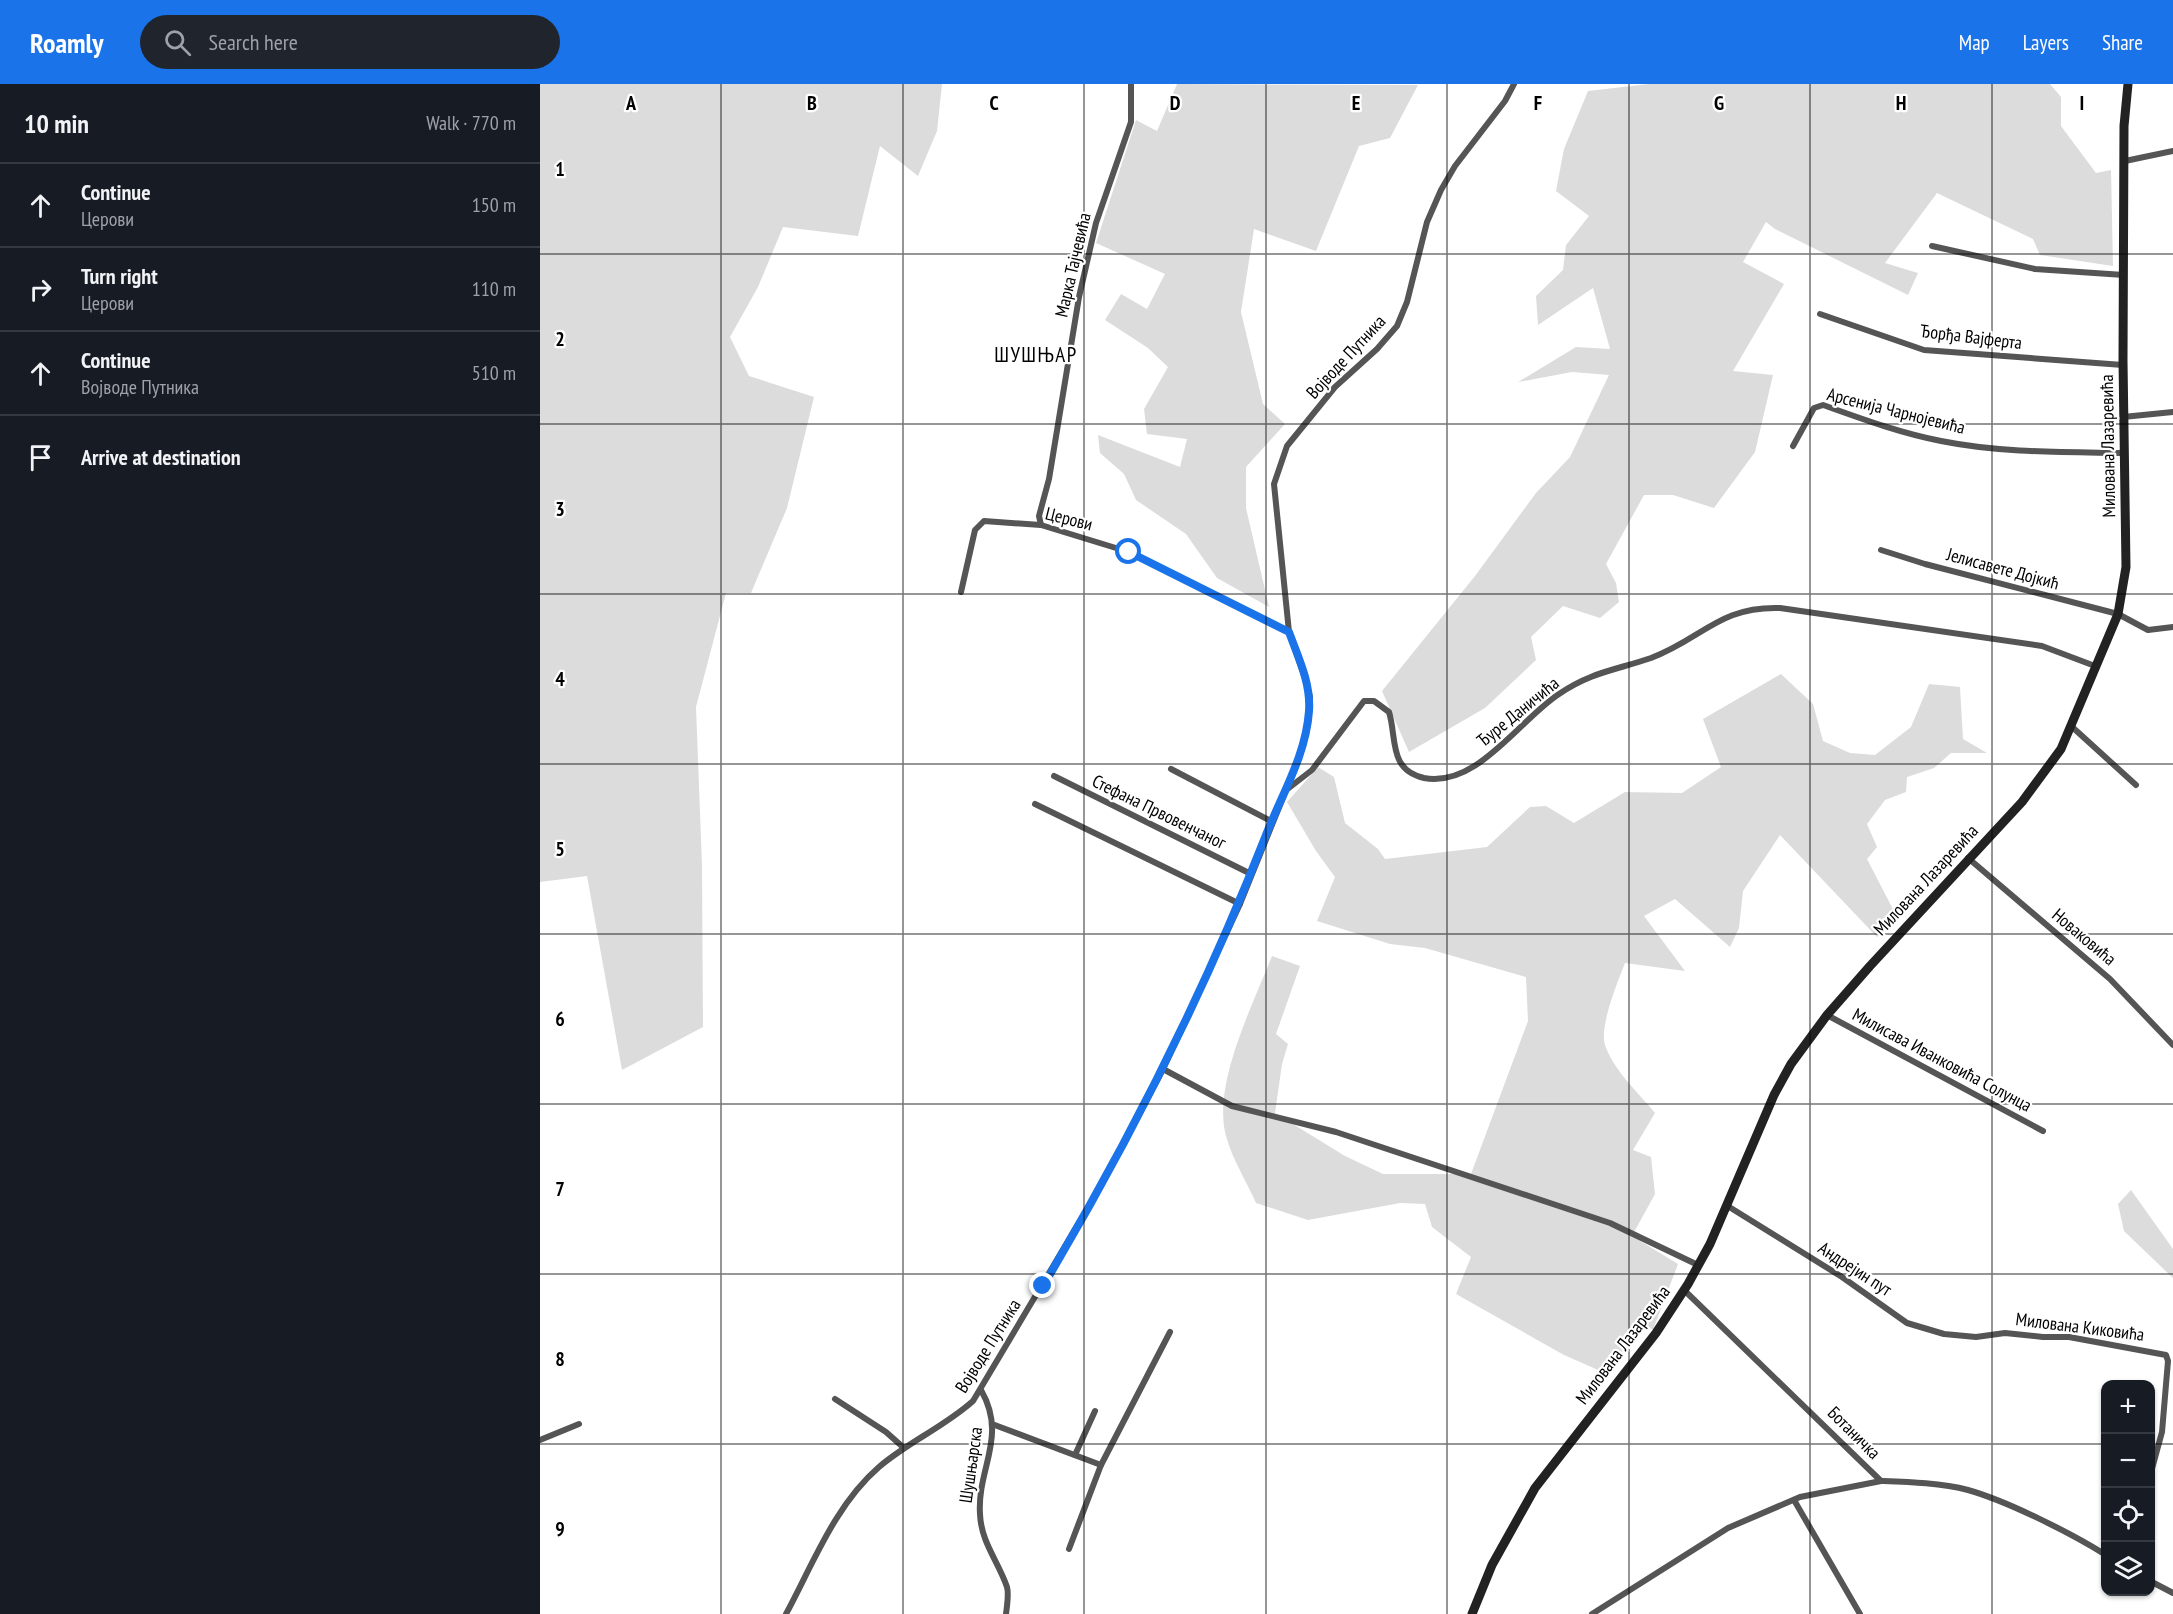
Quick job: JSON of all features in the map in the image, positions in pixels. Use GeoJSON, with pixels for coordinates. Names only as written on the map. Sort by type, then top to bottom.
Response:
{"type":"FeatureCollection","features":[{"type":"Feature","properties":{"kind":"street","name":"Марка Тајчевића"},"geometry":{"type":"LineString","coordinates":[[1041,525],[1039,516],[1049,479],[1079,297],[1096,223],[1131,122],[1131,84]]}},
{"type":"Feature","properties":{"kind":"street","name":"Војводе Путника"},"geometry":{"type":"LineString","coordinates":[[786,1614],[841,1511],[856,1490],[880,1466],[904,1448],[953,1418],[973,1401],[981,1390],[1084,1217],[1163,1069],[1239,904],[1271,821],[1299,758],[1308,723],[1310,697],[1289,632],[1275,499],[1274,484],[1284,454],[1287,446],[1335,387],[1377,349],[1397,326],[1407,302],[1427,222],[1441,190],[1455,166],[1505,101],[1514,84]]}},
{"type":"Feature","properties":{"kind":"street","name":"Милована Лазаревића"},"geometry":{"type":"LineString","coordinates":[[1472,1614],[1492,1565],[1535,1488],[1656,1333],[1684,1290],[1726,1205],[1780,1082],[1827,1016],[1968,858],[2022,802],[2055,762],[2118,614],[2126,567],[2123,365],[2128,84]]}},
{"type":"Feature","properties":{"kind":"street"},"geometry":{"type":"LineString","coordinates":[[2125,161],[2173,150]]}},
{"type":"Feature","properties":{"kind":"street"},"geometry":{"type":"LineString","coordinates":[[1932,246],[2035,269],[2125,275]]}},
{"type":"Feature","properties":{"kind":"street","name":"Ђорђа Вајферта"},"geometry":{"type":"LineString","coordinates":[[1820,314],[1924,350],[2123,365]]}},
{"type":"Feature","properties":{"kind":"street","name":"Арсенија Чарнојевића"},"geometry":{"type":"LineString","coordinates":[[1793,446],[1814,408],[1823,405],[1880,426],[1942,441],[2014,450],[2123,453]]}},
{"type":"Feature","properties":{"kind":"street"},"geometry":{"type":"LineString","coordinates":[[2123,417],[2173,412]]}},
{"type":"Feature","properties":{"kind":"street","name":"Церови"},"geometry":{"type":"LineString","coordinates":[[961,592],[978,525],[988,520],[1041,525],[1129,552],[1289,632]]}},
{"type":"Feature","properties":{"kind":"street","name":"Јелисавете Дојкић"},"geometry":{"type":"LineString","coordinates":[[1881,550],[1925,564],[2118,614],[2148,630],[2173,627]]}},
{"type":"Feature","properties":{"kind":"street","name":"Ђуре Даничића"},"geometry":{"type":"LineString","coordinates":[[1284,791],[1312,770],[1364,701],[1374,701],[1389,712],[1395,734],[1394,751],[1399,761],[1423,778],[1447,778],[1464,773],[1489,755],[1558,694],[1600,671],[1652,658],[1726,616],[1755,607],[1780,608],[2042,646],[2095,666]]}},
{"type":"Feature","properties":{"kind":"street"},"geometry":{"type":"LineString","coordinates":[[2070,724],[2136,785]]}},
{"type":"Feature","properties":{"kind":"street"},"geometry":{"type":"LineString","coordinates":[[1172,769],[1271,821]]}},
{"type":"Feature","properties":{"kind":"street","name":"Стефана Првовенчаног"},"geometry":{"type":"LineString","coordinates":[[1054,776],[1251,874]]}},
{"type":"Feature","properties":{"kind":"street"},"geometry":{"type":"LineString","coordinates":[[1035,804],[1239,904]]}},
{"type":"Feature","properties":{"kind":"street","name":"Новаковића"},"geometry":{"type":"LineString","coordinates":[[1968,858],[2110,979],[2173,1045]]}},
{"type":"Feature","properties":{"kind":"street","name":"Милисава Иванковића Солунца"},"geometry":{"type":"LineString","coordinates":[[1827,1016],[2043,1131]]}},
{"type":"Feature","properties":{"kind":"street"},"geometry":{"type":"LineString","coordinates":[[1163,1069],[1232,1106],[1336,1132],[1610,1223],[1698,1265]]}},
{"type":"Feature","properties":{"kind":"street","name":"Андрејин пут"},"geometry":{"type":"LineString","coordinates":[[1726,1205],[1842,1277],[1907,1323],[1944,1334],[1976,1336]]}},
{"type":"Feature","properties":{"kind":"street","name":"Ботаничка"},"geometry":{"type":"LineString","coordinates":[[1684,1290],[1881,1481],[1918,1483],[1967,1490],[2010,1506],[2101,1552]]}},
{"type":"Feature","properties":{"kind":"street"},"geometry":{"type":"LineString","coordinates":[[1069,1549],[1101,1465],[1170,1332]]}},
{"type":"Feature","properties":{"kind":"street","name":"Милована Киковића"},"geometry":{"type":"LineString","coordinates":[[1976,1336],[2005,1333],[2069,1337],[2166,1355],[2168,1361],[2165,1411],[2155,1457]]}},
{"type":"Feature","properties":{"kind":"street","name":"Шушњарска"},"geometry":{"type":"LineString","coordinates":[[981,1390],[991,1408],[992,1424],[980,1512],[982,1536],[1008,1589],[1006,1614]]}},
{"type":"Feature","properties":{"kind":"street"},"geometry":{"type":"LineString","coordinates":[[835,1400],[886,1432],[904,1448]]}},
{"type":"Feature","properties":{"kind":"street"},"geometry":{"type":"LineString","coordinates":[[1075,1455],[1095,1411]]}},
{"type":"Feature","properties":{"kind":"street"},"geometry":{"type":"LineString","coordinates":[[540,1440],[579,1424]]}},
{"type":"Feature","properties":{"kind":"street"},"geometry":{"type":"LineString","coordinates":[[992,1424],[1101,1465]]}},
{"type":"Feature","properties":{"kind":"street"},"geometry":{"type":"LineString","coordinates":[[1596,1613],[1728,1528],[1794,1500],[1881,1481]]}},
{"type":"Feature","properties":{"kind":"street"},"geometry":{"type":"LineString","coordinates":[[1794,1500],[1860,1614]]}},
{"type":"Feature","properties":{"kind":"street"},"geometry":{"type":"LineString","coordinates":[[2155,1583],[2173,1593]]}},
{"type":"Feature","properties":{"kind":"shaded area"},"geometry":{"type":"Polygon","coordinates":[[[540,84],[942,84],[937,131],[918,176],[880,146],[858,236],[783,227],[758,287],[730,337],[749,376],[814,397],[787,508],[751,593],[726,593],[696,707],[702,865],[703,1027],[622,1070],[587,876],[540,882],[540,84]]]}},
{"type":"Feature","properties":{"kind":"shaded area"},"geometry":{"type":"Polygon","coordinates":[[[1177,84],[1418,85],[1390,138],[1359,146],[1316,251],[1254,229],[1241,312],[1263,404],[1285,424],[1246,467],[1246,508],[1269,607],[1217,578],[1186,534],[1136,500],[1124,474],[1100,453],[1098,435],[1180,467],[1187,439],[1147,434],[1144,409],[1168,367],[1148,348],[1105,320],[1121,294],[1147,309],[1165,274],[1096,243],[1136,120],[1157,131],[1177,84]]]}},
{"type":"Feature","properties":{"kind":"shaded area"},"geometry":{"type":"Polygon","coordinates":[[[1649,84],[2050,84],[2061,97],[2061,126],[2096,173],[2111,170],[2113,266],[2040,255],[2033,239],[1937,193],[1885,263],[1918,273],[1908,295],[1775,229],[1766,222],[1743,262],[1784,284],[1733,371],[1773,375],[1755,452],[1714,508],[1673,495],[1644,495],[1606,564],[1616,583],[1619,602],[1600,618],[1563,606],[1531,637],[1536,660],[1485,708],[1409,752],[1382,691],[1475,576],[1536,493],[1570,457],[1609,375],[1572,372],[1518,382],[1576,347],[1610,349],[1593,288],[1538,325],[1536,296],[1563,270],[1566,245],[1589,216],[1556,191],[1564,149],[1588,91],[1649,84]]]}},
{"type":"Feature","properties":{"kind":"shaded area"},"geometry":{"type":"Polygon","coordinates":[[[1781,674],[1813,704],[1823,741],[1850,753],[1875,755],[1911,727],[1929,684],[1960,687],[1963,739],[1987,753],[1951,753],[1934,768],[1907,777],[1906,792],[1885,800],[1867,824],[1877,847],[1867,859],[1897,917],[1877,937],[1780,835],[1743,891],[1739,928],[1730,947],[1675,899],[1644,916],[1685,971],[1625,963],[1610,1004],[1604,1037],[1605,1045],[1614,1064],[1655,1113],[1633,1150],[1651,1157],[1655,1194],[1632,1236],[1678,1264],[1653,1330],[1645,1324],[1605,1373],[1564,1355],[1456,1294],[1471,1257],[1432,1227],[1425,1204],[1400,1203],[1308,1220],[1256,1203],[1229,1145],[1223,1115],[1229,1069],[1245,1021],[1272,956],[1300,966],[1276,1034],[1288,1044],[1282,1064],[1275,1113],[1345,1156],[1383,1174],[1471,1174],[1528,1021],[1526,977],[1425,948],[1390,944],[1317,921],[1335,877],[1316,851],[1287,802],[1318,767],[1334,777],[1345,823],[1378,849],[1385,859],[1487,847],[1530,807],[1546,806],[1574,823],[1625,792],[1682,793],[1721,767],[1703,719],[1781,674]]]}},
{"type":"Feature","properties":{"kind":"shaded area"},"geometry":{"type":"Polygon","coordinates":[[[2131,1190],[2173,1249],[2173,1278],[2124,1231],[2118,1204],[2131,1190]]]}},
{"type":"Feature","properties":{"kind":"district","name":"ШУШЊАР"},"geometry":{"type":"Point","coordinates":[1036,355]}},
{"type":"Feature","properties":{"kind":"route"},"geometry":{"type":"LineString","coordinates":[[1043,1286],[1084,1217],[1163,1069],[1239,904],[1271,821],[1299,758],[1308,723],[1310,697],[1289,632],[1129,552]]}}]}
